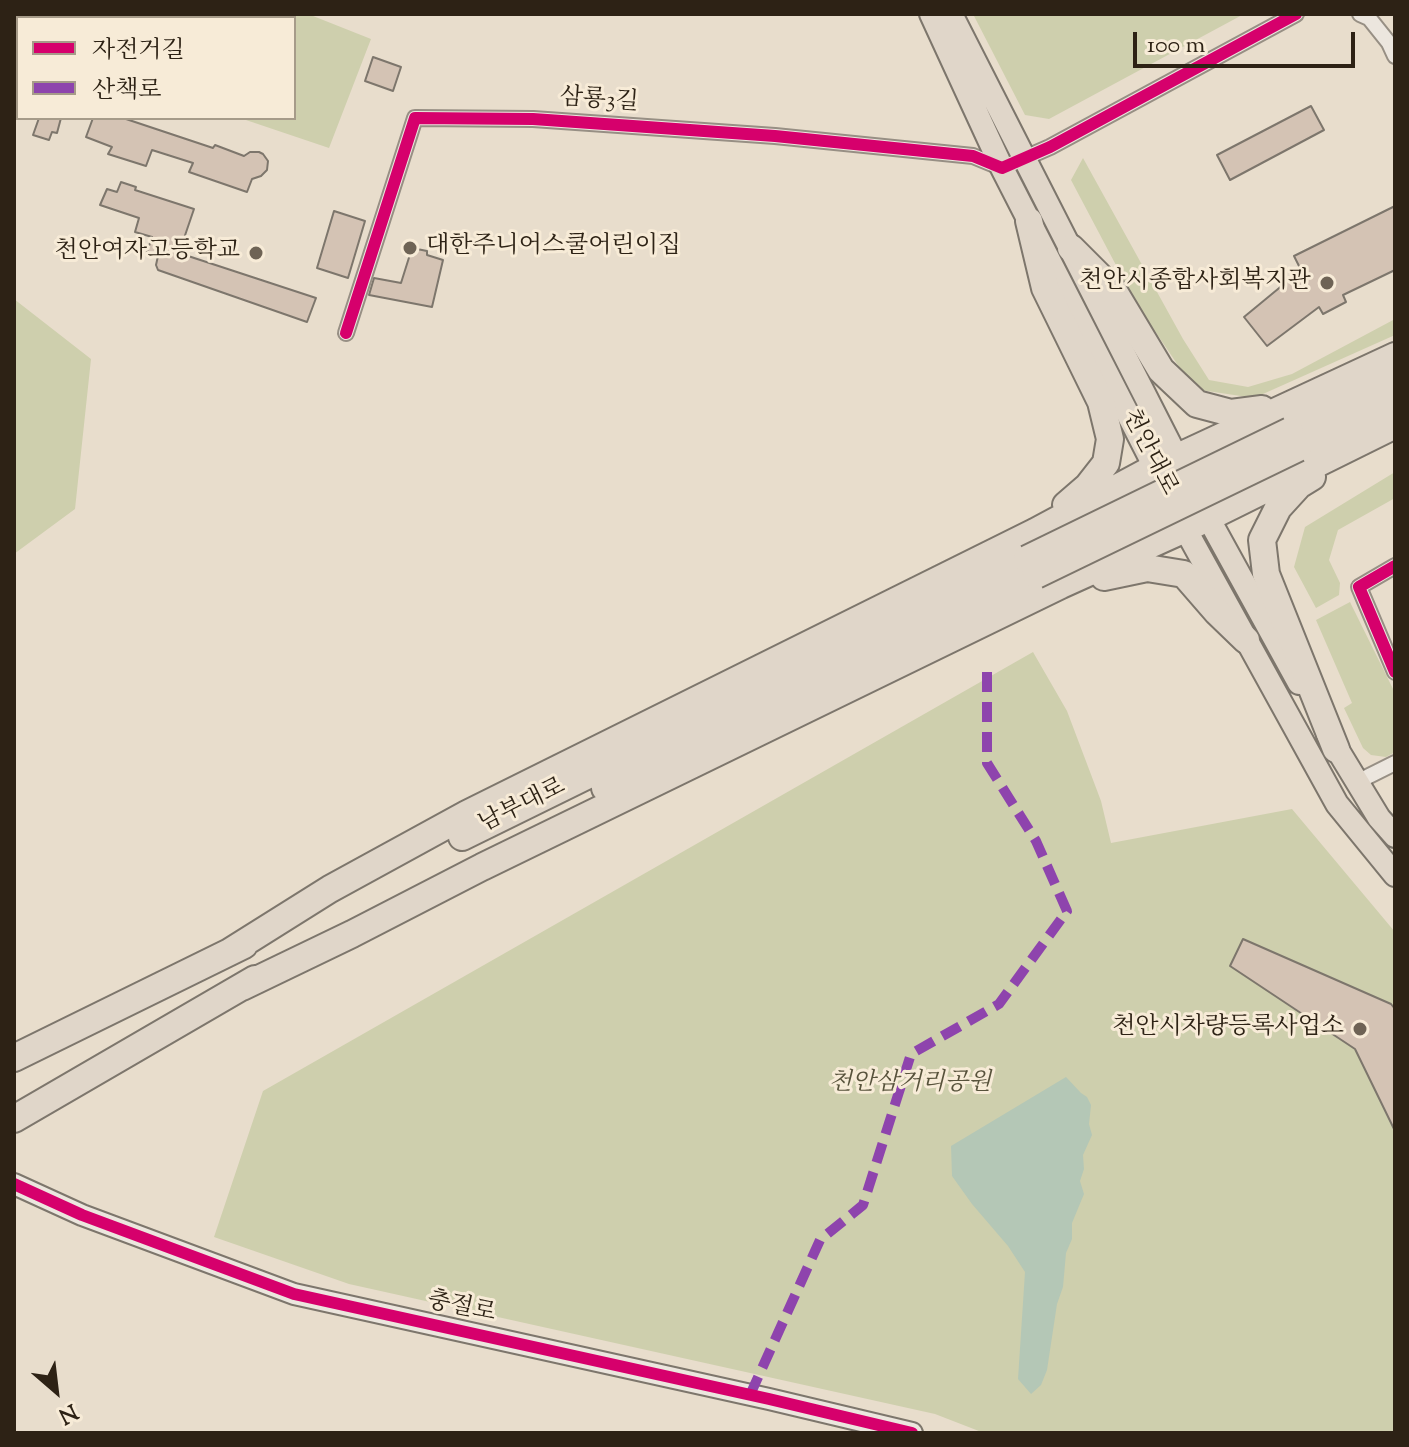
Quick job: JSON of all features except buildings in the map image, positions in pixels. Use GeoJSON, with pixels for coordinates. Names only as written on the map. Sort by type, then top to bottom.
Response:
{"type":"FeatureCollection","features":[{"type":"Feature","properties":{"kind":"highway"},"geometry":{"type":"LineString","coordinates":[[1029,221],[1045,288],[1101,402],[1110,439],[1106,463],[1088,486],[1035,532]]}},
{"type":"Feature","properties":{"kind":"highway"},"geometry":{"type":"LineString","coordinates":[[1071,248],[1113,290],[1161,370],[1197,404],[1231,413],[1265,409],[1345,380],[1395,356]]}},
{"type":"Feature","properties":{"kind":"highway"},"geometry":{"type":"LineString","coordinates":[[242,987],[1061,585],[1196,523],[1291,441],[1345,380]]}},
{"type":"Feature","properties":{"kind":"highway"},"geometry":{"type":"LineString","coordinates":[[1032,567],[1291,441],[1395,380]]}},
{"type":"Feature","properties":{"kind":"highway"},"geometry":{"type":"LineString","coordinates":[[1291,441],[1395,401]]}},
{"type":"Feature","properties":{"kind":"highway"},"geometry":{"type":"LineString","coordinates":[[228,953],[330,889],[467,814],[1035,532],[1166,463],[1395,426]]}},
{"type":"Feature","properties":{"kind":"highway"},"geometry":{"type":"LineString","coordinates":[[1336,749],[1266,574],[1262,540],[1278,508],[1299,485],[1395,426]]}},
{"type":"Feature","properties":{"kind":"highway","name":"남부대로"},"geometry":{"type":"LineString","coordinates":[[16,1057],[1032,567]]}},
{"type":"Feature","properties":{"kind":"highway","name":"남부대로"},"geometry":{"type":"LineString","coordinates":[[14,1119],[242,987],[344,922],[1032,567]]}},
{"type":"Feature","properties":{"kind":"highway"},"geometry":{"type":"LineString","coordinates":[[1061,585],[1147,568],[1184,574],[1246,640]]}},
{"type":"Feature","properties":{"kind":"main road","name":"천안대로"},"geometry":{"type":"LineString","coordinates":[[931,14],[1029,221],[1166,463]]}},
{"type":"Feature","properties":{"kind":"main road","name":"천안대로"},"geometry":{"type":"LineString","coordinates":[[951,14],[1071,248],[1246,640],[1337,804],[1395,875]]}},
{"type":"Feature","properties":{"kind":"main road","name":"천안대로"},"geometry":{"type":"LineString","coordinates":[[1196,523],[1379,818],[1395,836]]}},
{"type":"Feature","properties":{"kind":"street"},"geometry":{"type":"LineString","coordinates":[[1002,168],[1050,147],[1296,14]]}},
{"type":"Feature","properties":{"kind":"street"},"geometry":{"type":"LineString","coordinates":[[1360,14],[1369,18],[1395,56]]}},
{"type":"Feature","properties":{"kind":"street","name":"삼룡3길"},"geometry":{"type":"LineString","coordinates":[[346,333],[415,118],[533,119],[775,136],[973,156],[1002,168]]}},
{"type":"Feature","properties":{"kind":"street"},"geometry":{"type":"LineString","coordinates":[[1394,667],[1359,587],[1395,566]]}},
{"type":"Feature","properties":{"kind":"street"},"geometry":{"type":"LineString","coordinates":[[1357,782],[1395,763]]}},
{"type":"Feature","properties":{"kind":"street","name":"충절로"},"geometry":{"type":"LineString","coordinates":[[14,1184],[82,1215],[294,1294],[912,1433]]}},
{"type":"Feature","properties":{"kind":"green space"},"geometry":{"type":"Polygon","coordinates":[[[308,14],[371,39],[329,148],[246,120],[296,120],[296,16],[160,16],[308,14]]]}},
{"type":"Feature","properties":{"kind":"green space"},"geometry":{"type":"Polygon","coordinates":[[[973,14],[1244,14],[1049,119],[1025,115],[973,14]]]}},
{"type":"Feature","properties":{"kind":"green space"},"geometry":{"type":"Polygon","coordinates":[[[1083,158],[1209,380],[1248,387],[1292,374],[1395,319],[1395,335],[1254,398],[1194,389],[1136,303],[1071,180],[1083,158]]]}},
{"type":"Feature","properties":{"kind":"green space"},"geometry":{"type":"Polygon","coordinates":[[[14,299],[91,359],[75,509],[14,554],[14,299]]]}},
{"type":"Feature","properties":{"kind":"green space"},"geometry":{"type":"Polygon","coordinates":[[[1395,472],[1395,498],[1338,530],[1329,560],[1340,583],[1339,595],[1316,608],[1294,567],[1305,527],[1395,472]]]}},
{"type":"Feature","properties":{"kind":"green space"},"geometry":{"type":"Polygon","coordinates":[[[1350,602],[1395,693],[1395,752],[1386,757],[1371,755],[1363,748],[1344,708],[1352,703],[1316,620],[1350,602]]]}},
{"type":"Feature","properties":{"kind":"green space","name":"천안삼거리공원"},"geometry":{"type":"Polygon","coordinates":[[[1033,652],[1067,711],[1101,801],[1111,843],[1292,809],[1395,932],[1395,1433],[984,1433],[935,1414],[349,1284],[214,1237],[263,1091],[1033,652]]]}},
{"type":"Feature","properties":{"kind":"shaded area"},"geometry":{"type":"Polygon","coordinates":[[[1066,1077],[1091,1105],[1089,1124],[1092,1135],[1083,1155],[1084,1169],[1080,1181],[1084,1194],[1072,1223],[1072,1239],[1066,1253],[1063,1287],[1057,1304],[1047,1370],[1041,1385],[1031,1394],[1018,1379],[1025,1272],[952,1176],[951,1146],[1066,1077]]]}},
{"type":"Feature","properties":{"kind":"marked path"},"geometry":{"type":"LineString","coordinates":[[750,1395],[820,1240],[863,1205],[911,1054],[999,1004],[1067,911],[1036,841],[987,763],[987,664]]}},
{"type":"Feature","properties":{"kind":"cycle path"},"geometry":{"type":"LineString","coordinates":[[346,333],[415,118],[533,119],[775,136],[973,156],[1002,168],[1050,147],[1296,14]]}},
{"type":"Feature","properties":{"kind":"cycle path"},"geometry":{"type":"LineString","coordinates":[[1395,566],[1359,587],[1395,672]]}},
{"type":"Feature","properties":{"kind":"cycle path"},"geometry":{"type":"LineString","coordinates":[[14,1184],[82,1215],[294,1294],[912,1433]]}},
{"type":"Feature","properties":{"kind":"place","name":"대한주니어스쿨어린이집"},"geometry":{"type":"Point","coordinates":[410,248]}},
{"type":"Feature","properties":{"kind":"place","name":"천안여자고등학교"},"geometry":{"type":"Point","coordinates":[256,253]}},
{"type":"Feature","properties":{"kind":"place","name":"천안시종합사회복지관"},"geometry":{"type":"Point","coordinates":[1327,283]}},
{"type":"Feature","properties":{"kind":"place","name":"천안시차량등록사업소"},"geometry":{"type":"Point","coordinates":[1360,1029]}}]}
